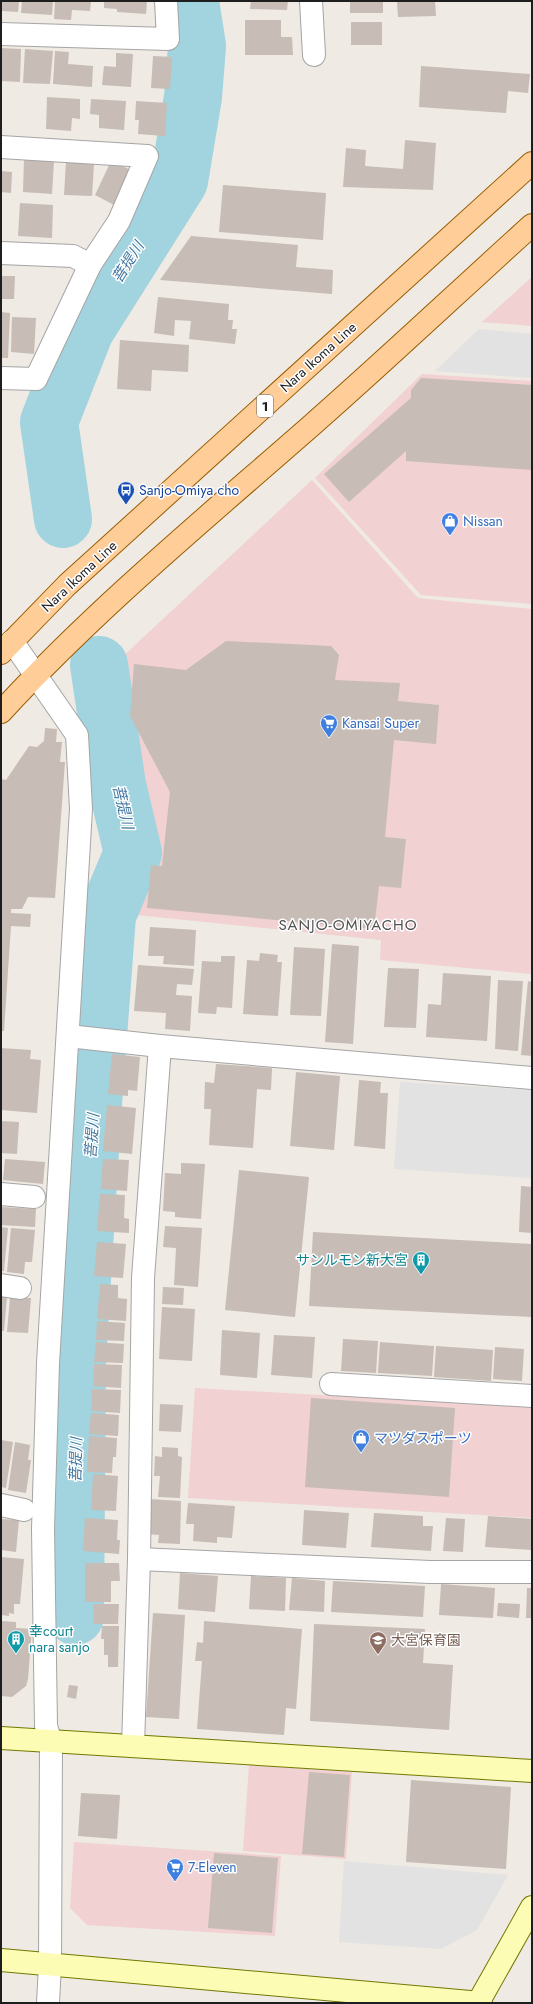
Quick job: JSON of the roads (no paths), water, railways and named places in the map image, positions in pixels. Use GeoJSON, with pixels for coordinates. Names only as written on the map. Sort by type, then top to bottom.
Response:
{"type":"FeatureCollection","features":[{"type":"Feature","properties":{"kind":"main road","name":"Nara Ikoma Line"},"geometry":{"type":"LineString","coordinates":[[6,647],[67,585],[532,163]]}},
{"type":"Feature","properties":{"kind":"main road"},"geometry":{"type":"LineString","coordinates":[[1,712],[36,674],[114,598],[314,423],[532,225]]}},
{"type":"Feature","properties":{"kind":"street"},"geometry":{"type":"LineString","coordinates":[[1,34],[168,40],[166,1]]}},
{"type":"Feature","properties":{"kind":"street"},"geometry":{"type":"LineString","coordinates":[[311,1],[314,55]]}},
{"type":"Feature","properties":{"kind":"street"},"geometry":{"type":"LineString","coordinates":[[1,147],[147,156],[118,221],[90,265],[36,378],[1,378]]}},
{"type":"Feature","properties":{"kind":"street"},"geometry":{"type":"LineString","coordinates":[[1,253],[73,256],[90,265]]}},
{"type":"Feature","properties":{"kind":"street"},"geometry":{"type":"LineString","coordinates":[[6,647],[36,674],[77,736],[81,809],[79,1037],[48,1363],[43,1521],[46,1726],[51,1742],[50,1964],[48,2003]]}},
{"type":"Feature","properties":{"kind":"street"},"geometry":{"type":"LineString","coordinates":[[79,1037],[160,1046],[532,1078]]}},
{"type":"Feature","properties":{"kind":"street"},"geometry":{"type":"LineString","coordinates":[[133,1746],[139,1559],[143,1278],[160,1046]]}},
{"type":"Feature","properties":{"kind":"street"},"geometry":{"type":"LineString","coordinates":[[1,1194],[34,1198]]}},
{"type":"Feature","properties":{"kind":"street"},"geometry":{"type":"LineString","coordinates":[[331,1384],[532,1396]]}},
{"type":"Feature","properties":{"kind":"street"},"geometry":{"type":"LineString","coordinates":[[1,1505],[24,1510]]}},
{"type":"Feature","properties":{"kind":"street"},"geometry":{"type":"LineString","coordinates":[[139,1559],[430,1572],[532,1572]]}},
{"type":"Feature","properties":{"kind":"street"},"geometry":{"type":"LineString","coordinates":[[1,1738],[532,1771]]}},
{"type":"Feature","properties":{"kind":"street"},"geometry":{"type":"LineString","coordinates":[[1,1960],[479,2003],[532,1907]]}},
{"type":"Feature","properties":{"kind":"waterway","name":"菩提川"},"geometry":{"type":"LineString","coordinates":[[63,519],[49,422],[85,330],[179,181],[193,97],[197,46],[190,1]]}},
{"type":"Feature","properties":{"kind":"waterway","name":"菩提川"},"geometry":{"type":"LineString","coordinates":[[75,1616],[77,1361],[92,1118],[107,915],[133,853],[117,785],[99,665]]}},
{"type":"Feature","properties":{"kind":"place","name":"Sanjo-Omiya cho"},"geometry":{"type":"Point","coordinates":[126,505]}},
{"type":"Feature","properties":{"kind":"place","name":"Nissan"},"geometry":{"type":"Point","coordinates":[450,536]}},
{"type":"Feature","properties":{"kind":"place","name":"Kansai Super"},"geometry":{"type":"Point","coordinates":[329,738]}},
{"type":"Feature","properties":{"kind":"place","name":"サンルモン新大宮"},"geometry":{"type":"Point","coordinates":[421,1275]}},
{"type":"Feature","properties":{"kind":"place","name":"マツダスポーツ"},"geometry":{"type":"Point","coordinates":[361,1453]}},
{"type":"Feature","properties":{"kind":"place","name":"幸court nara sanjo"},"geometry":{"type":"Point","coordinates":[16,1654]}},
{"type":"Feature","properties":{"kind":"place","name":"大宮保育園"},"geometry":{"type":"Point","coordinates":[378,1655]}},
{"type":"Feature","properties":{"kind":"place","name":"7-Eleven"},"geometry":{"type":"Point","coordinates":[175,1882]}},
{"type":"Feature","properties":{"kind":"district","name":"SANJO-OMIYACHO"},"geometry":{"type":"Point","coordinates":[348,925]}}]}
